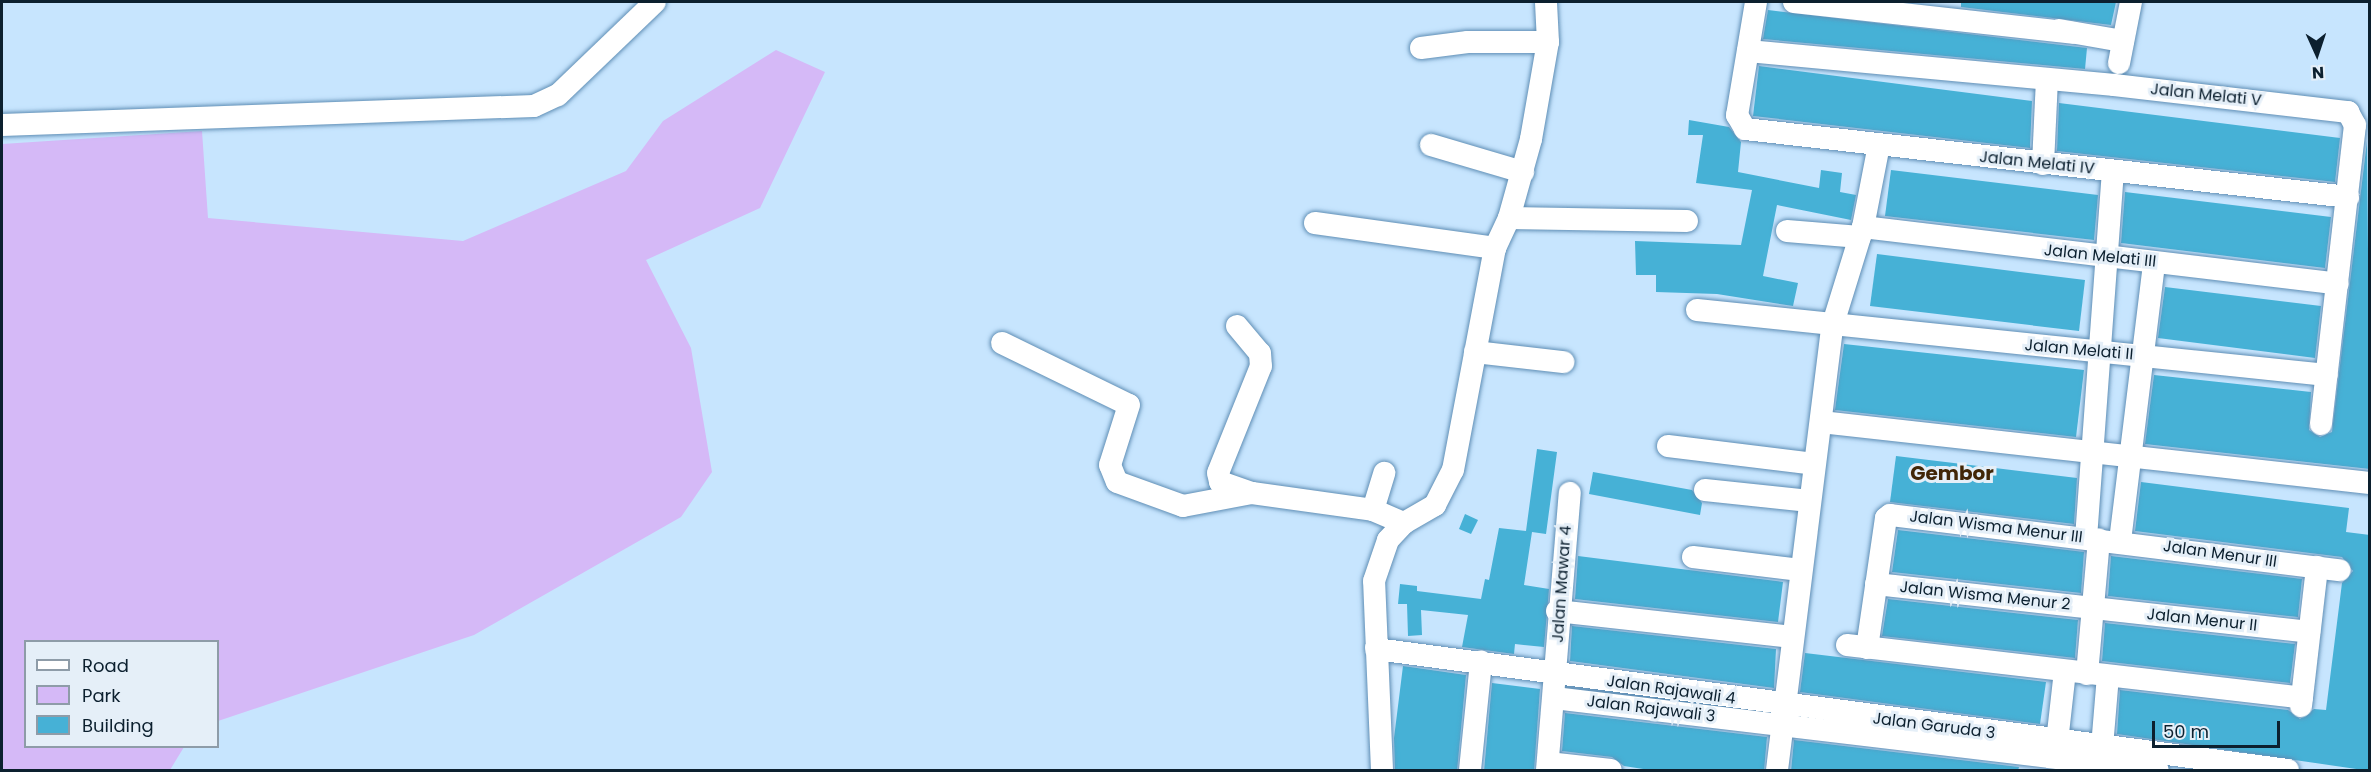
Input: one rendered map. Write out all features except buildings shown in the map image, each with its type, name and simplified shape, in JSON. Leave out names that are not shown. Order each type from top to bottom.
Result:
[{"type":"street","points":[[2,125],[534,105],[558,95],[655,2]]},
{"type":"street","points":[[1382,771],[1373,604],[1377,567],[1388,540],[1404,523],[1435,505],[1447,488],[1495,248],[1509,218],[1523,172],[1548,42],[1546,2]]},
{"type":"street","points":[[1748,51],[1756,2]]},
{"type":"street","points":[[1794,2],[2073,33]]},
{"type":"street","points":[[1926,2],[2073,33],[2121,52],[2131,2]]},
{"type":"street","points":[[1421,48],[1468,42],[1548,42]]},
{"type":"street","name":"Jalan Melati V","points":[[1748,51],[2348,112],[2355,125],[2321,424]]},
{"type":"street","name":"Jalan Melati IV","points":[[1748,51],[1737,115],[1745,129],[2348,197]]},
{"type":"street","points":[[2043,164],[2048,80]]},
{"type":"street","points":[[1431,145],[1523,172]]},
{"type":"street","points":[[1778,771],[1800,570],[1832,327],[1861,232],[1879,145]]},
{"type":"street","points":[[2102,540],[2092,452],[2096,352],[2113,171]]},
{"type":"street","points":[[1509,218],[1687,221]]},
{"type":"street","points":[[1315,223],[1495,248]]},
{"type":"street","name":"Jalan Melati III","points":[[1787,231],[1861,232],[2154,262],[2338,284]]},
{"type":"street","points":[[2086,756],[2087,674],[2102,540],[2130,455],[2154,262]]},
{"type":"street","name":"Jalan Melati II","points":[[1697,310],[1832,327],[2326,375]]},
{"type":"street","points":[[1237,326],[1260,353],[1261,366],[1218,473],[1224,484],[1252,493],[1372,510],[1404,523]]},
{"type":"street","points":[[1002,343],[1129,405],[1110,465],[1117,482],[1183,506],[1252,493]]},
{"type":"street","points":[[1475,352],[1563,363]]},
{"type":"street","points":[[1821,422],[2370,483]]},
{"type":"street","points":[[1668,446],[1814,464]]},
{"type":"street","points":[[1372,510],[1384,473]]},
{"type":"street","points":[[1705,490],[1809,501]]},
{"type":"street","name":"Jalan Mawar 4","points":[[1547,767],[1557,674],[1557,611],[1570,493]]},
{"type":"street","name":"Jalan Wisma Menur III","points":[[1876,584],[1886,518],[1893,514],[2102,540]]},
{"type":"street","name":"Jalan Menur III","points":[[2102,540],[2340,570]]},
{"type":"street","points":[[1693,557],[1800,570]]},
{"type":"street","points":[[1876,584],[1857,646],[2301,702],[2317,567]]},
{"type":"street","name":"Jalan Wisma Menur 2","points":[[1876,584],[2094,608]]},
{"type":"street","name":"Jalan Menur II","points":[[2094,608],[2310,632]]},
{"type":"street","points":[[1557,611],[1793,637]]},
{"type":"street","name":"Jalan Rajawali 4","points":[[1376,649],[1557,674],[1784,716]]},
{"type":"street","points":[[1470,771],[1481,662]]},
{"type":"street","points":[[2057,742],[2087,674]]},
{"type":"street","name":"Jalan Rajawali 3","points":[[1554,698],[1784,716]]},
{"type":"street","name":"Jalan Garuda 3","points":[[1784,716],[2057,742],[2086,756]]},
{"type":"street","name":"Jalan Garuda 3","points":[[1784,716],[2086,756]]},
{"type":"street","points":[[2086,756],[2158,771]]},
{"type":"street","points":[[2086,756],[2288,771]]},
{"type":"street","points":[[1547,767],[1611,771]]},
{"type":"green space","points":[[776,50],[825,72],[760,208],[646,260],[691,348],[712,472],[681,517],[474,635],[219,721],[219,640],[24,640],[24,748],[183,748],[170,770],[2,770],[2,144],[202,131],[208,218],[463,241],[626,171],[663,121]]},
{"type":"district","name":"Gembor","points":[[1952,473]]}]
